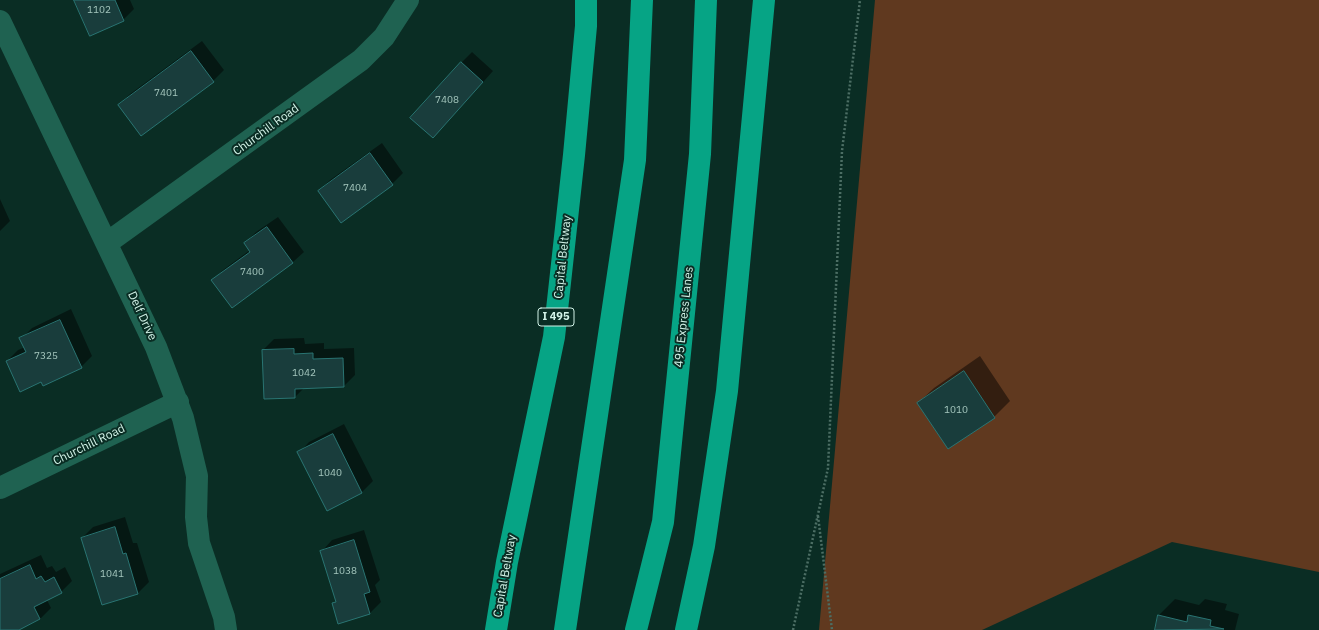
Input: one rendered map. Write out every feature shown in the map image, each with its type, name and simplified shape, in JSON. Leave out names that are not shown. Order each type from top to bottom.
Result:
[{"type":"highway","name":"Capital Beltway","points":[[496,630],[509,554],[554,337],[574,155],[586,26],[586,0]]},
{"type":"highway","points":[[566,630],[635,160],[642,0]]},
{"type":"highway","name":"495 Express Lanes","points":[[636,630],[663,522],[700,154],[706,0]]},
{"type":"highway","points":[[686,630],[704,546],[728,391],[764,0]]},
{"type":"street","name":"Churchill Road","points":[[108,243],[201,178],[361,60],[384,37],[408,0]]},
{"type":"street","name":"Delf Drive","points":[[0,21],[108,243],[156,347],[178,402],[197,476],[196,517],[199,543],[224,617],[226,630]]},
{"type":"street","name":"Churchill Road","points":[[0,488],[178,402]]},
{"type":"path","points":[[794,630],[828,468],[842,151],[860,0]]},
{"type":"path","points":[[818,514],[832,630]]},
{"type":"shaded area","points":[[875,0],[1319,0],[1319,572],[1172,542],[982,630],[819,630]]},
{"type":"building","points":[[74,0],[115,0],[124,21],[90,36]]},
{"type":"building","points":[[191,51],[214,82],[141,136],[118,105]]},
{"type":"building","points":[[461,62],[483,82],[433,138],[410,118]]},
{"type":"building","points":[[370,153],[393,185],[341,223],[318,191]]},
{"type":"building","points":[[267,227],[293,263],[232,308],[211,280],[250,252],[244,243]]},
{"type":"building","points":[[60,320],[82,368],[43,386],[41,382],[20,392],[6,361],[26,352],[19,338]]},
{"type":"building","points":[[294,349],[294,354],[313,353],[313,359],[343,358],[344,387],[295,389],[295,398],[264,399],[262,350]]},
{"type":"building","points":[[964,371],[995,418],[948,449],[917,403]]},
{"type":"building","points":[[333,434],[362,493],[327,511],[297,452]]},
{"type":"building","points":[[115,527],[123,554],[126,553],[138,594],[102,605],[81,538]]},
{"type":"building","points":[[354,540],[370,592],[364,594],[370,614],[338,624],[332,603],[336,602],[320,551]]},
{"type":"building","points":[[30,565],[36,579],[41,576],[45,582],[54,577],[62,593],[34,607],[40,619],[19,630],[0,630],[0,579]]},
{"type":"building","points":[[1158,615],[1187,622],[1188,615],[1211,620],[1210,626],[1224,629],[1155,630]]}]
